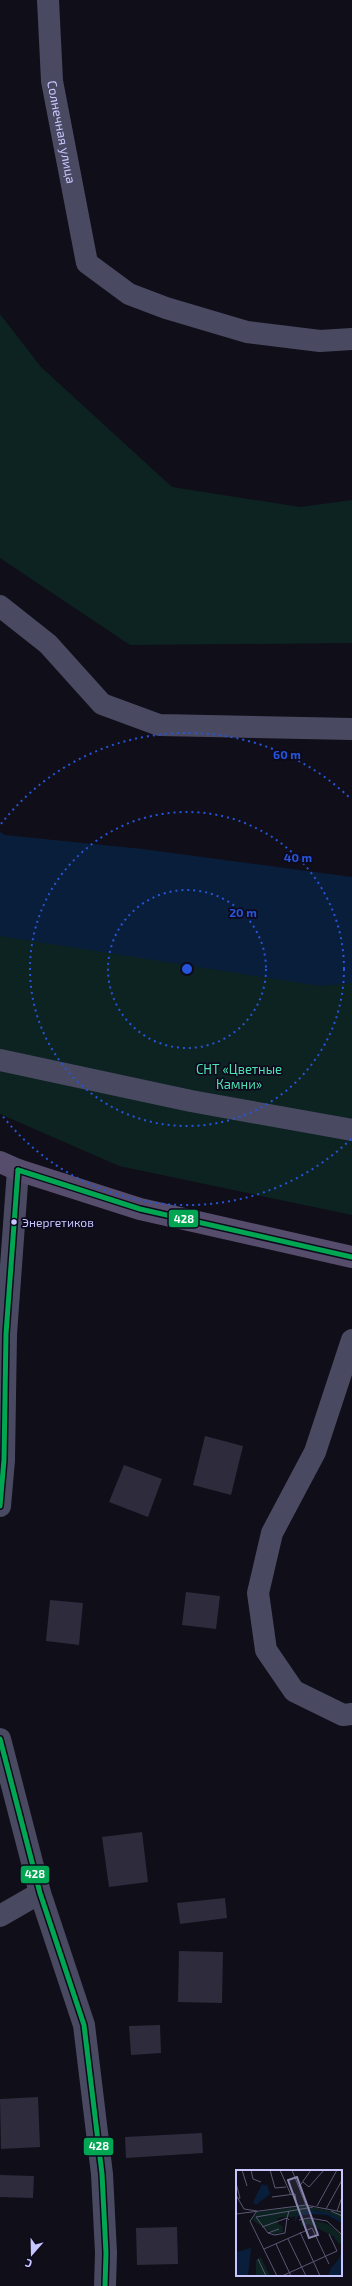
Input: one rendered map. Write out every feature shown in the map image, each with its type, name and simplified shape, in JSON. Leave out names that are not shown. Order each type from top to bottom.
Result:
[{"type":"main road","points":[[9,1166],[140,1209],[352,1257]]},
{"type":"street","name":"Солнечная улица","points":[[48,0],[52,81],[87,263],[129,294],[166,308],[248,332],[320,341],[352,339]]},
{"type":"street","points":[[0,606],[48,644],[102,704],[159,725],[352,729]]},
{"type":"street","points":[[0,1060],[191,1101],[352,1130]]},
{"type":"street","points":[[0,1506],[4,1460],[9,1166]]},
{"type":"street","points":[[352,1340],[315,1452],[272,1533],[258,1593],[266,1650],[294,1691],[343,1715],[352,1714]]},
{"type":"street","points":[[0,1739],[40,1893],[84,2025],[102,2174],[106,2253],[105,2286]]},
{"type":"street","points":[[0,1916],[40,1893]]},
{"type":"green space","points":[[0,314],[41,367],[172,487],[300,507],[352,500],[352,643],[130,645],[0,558]]},
{"type":"green space","name":"СНТ «Цветные Камни»","points":[[0,926],[352,977],[352,1215],[119,1166],[0,1114]]},
{"type":"water","points":[[0,832],[5,835],[143,849],[352,877],[352,983],[321,986],[0,936]]},
{"type":"building","points":[[205,1436],[243,1446],[231,1495],[193,1485]]},
{"type":"building","points":[[124,1465],[162,1479],[148,1517],[109,1502]]},
{"type":"building","points":[[186,1592],[220,1596],[216,1629],[182,1625]]},
{"type":"building","points":[[50,1600],[83,1603],[79,1645],[46,1641]]},
{"type":"building","points":[[142,1832],[148,1882],[109,1887],[102,1837]]},
{"type":"building","points":[[225,1898],[227,1918],[180,1924],[177,1903]]},
{"type":"building","points":[[179,1951],[223,1952],[222,2003],[178,2002]]},
{"type":"building","points":[[160,2025],[161,2053],[131,2055],[129,2026]]},
{"type":"building","points":[[38,2097],[40,2147],[1,2149],[0,2099]]},
{"type":"building","points":[[202,2133],[203,2153],[126,2158],[125,2137]]},
{"type":"building","points":[[0,2175],[34,2176],[33,2198],[0,2197]]},
{"type":"building","points":[[177,2227],[178,2264],[137,2265],[136,2228]]},
{"type":"transit line","name":"428","points":[[18,1170],[140,1209],[352,1257]]},
{"type":"transit line","name":"428","points":[[0,1506],[4,1460],[6,1334],[18,1170]]},
{"type":"transit line","name":"428","points":[[0,1739],[40,1893],[84,2025],[102,2174],[106,2253],[105,2286]]},
{"type":"place","name":"Энергетиков","points":[[14,1222]]}]
